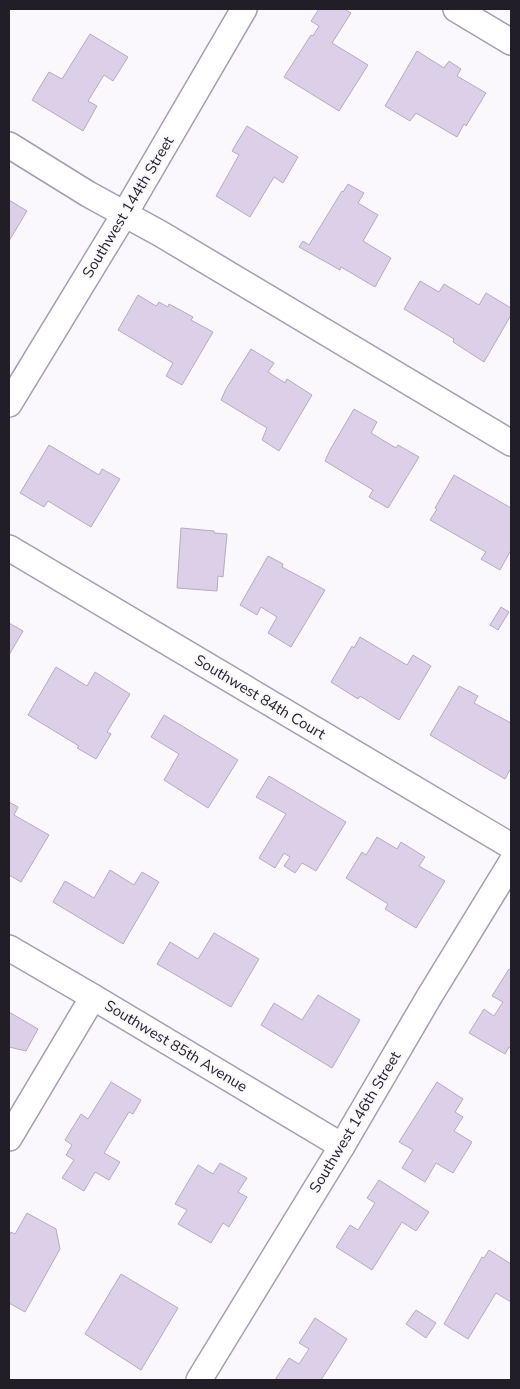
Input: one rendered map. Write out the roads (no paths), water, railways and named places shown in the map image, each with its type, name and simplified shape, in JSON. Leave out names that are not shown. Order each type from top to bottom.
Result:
[{"type":"street","name":"Southwest 144th Street","points":[[9,404],[124,214],[244,9]]},
{"type":"street","points":[[456,9],[511,42]]},
{"type":"street","points":[[9,144],[88,194],[161,234],[511,443]]},
{"type":"street","name":"Southwest 84th Court","points":[[9,548],[511,846]]},
{"type":"street","name":"Southwest 146th Street","points":[[199,1380],[342,1146],[429,997],[511,863]]},
{"type":"street","name":"Southwest 85th Avenue","points":[[9,948],[93,996],[342,1146]]},
{"type":"street","points":[[9,1138],[93,996]]}]
